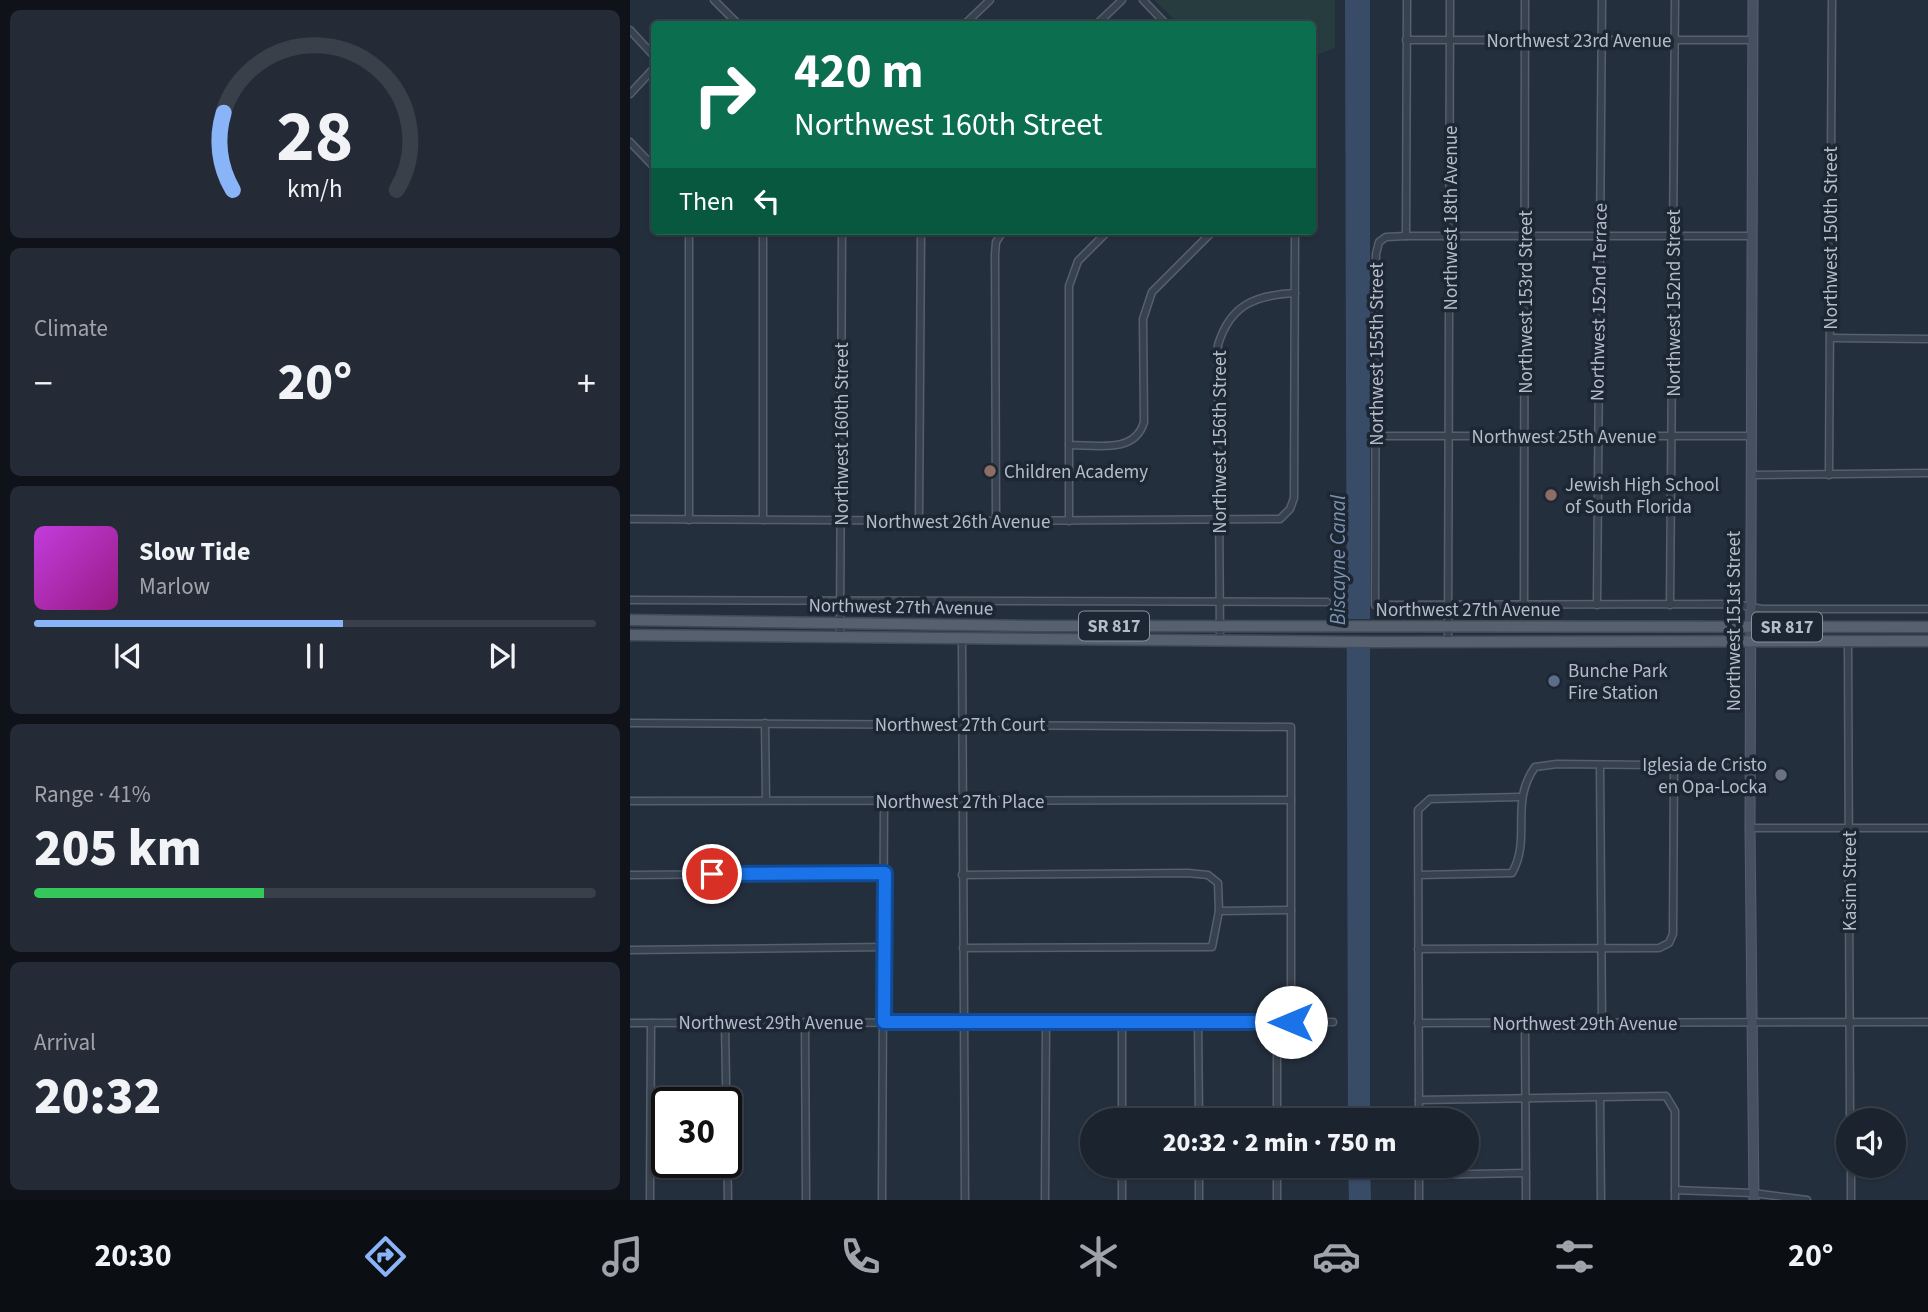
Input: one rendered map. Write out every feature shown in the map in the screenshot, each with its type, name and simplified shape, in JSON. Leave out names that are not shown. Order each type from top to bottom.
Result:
[{"type":"main road","name":"Northwest 27th Avenue","points":[[630,620],[1220,627],[1928,627]]},
{"type":"main road","points":[[670,620],[670,636]]},
{"type":"main road","points":[[962,639],[970,631],[1031,630],[1037,626]]},
{"type":"main road","points":[[1570,627],[1570,641]]},
{"type":"main road","name":"Northwest 27th Avenue","points":[[630,635],[1339,642],[1928,641]]},
{"type":"street","points":[[714,0],[735,21]]},
{"type":"street","points":[[968,21],[990,0]]},
{"type":"street","points":[[1100,21],[1122,0]]},
{"type":"street","points":[[1143,0],[1164,21]]},
{"type":"street","points":[[1407,0],[1406,236],[1751,236]]},
{"type":"street","name":"Northwest 18th Avenue","points":[[1448,642],[1450,0]]},
{"type":"street","name":"Northwest 153rd Street","points":[[1524,604],[1525,0]]},
{"type":"street","name":"Northwest 152nd Terrace","points":[[1597,605],[1596,436],[1602,0]]},
{"type":"street","name":"Northwest 152nd Street","points":[[1670,605],[1675,0]]},
{"type":"street","name":"Northwest 151st Street","points":[[1753,0],[1750,828],[1754,1196]]},
{"type":"street","name":"Northwest 150th Street","points":[[1829,475],[1832,0]]},
{"type":"street","points":[[630,30],[651,52]]},
{"type":"street","name":"Northwest 23rd Avenue","points":[[1406,40],[1752,40]]},
{"type":"street","points":[[630,94],[651,71]]},
{"type":"street","points":[[630,142],[651,164]]},
{"type":"street","points":[[688,520],[690,235]]},
{"type":"street","points":[[763,235],[763,520]]},
{"type":"street","name":"Northwest 160th Street","points":[[840,638],[842,235]]},
{"type":"street","points":[[919,521],[921,235]]},
{"type":"street","points":[[996,522],[995,254],[996,242],[1000,235]]},
{"type":"street","points":[[1069,522],[1069,286],[1078,261],[1104,235]]},
{"type":"street","points":[[1069,445],[1115,445],[1136,439],[1144,422],[1143,319],[1146,303],[1152,292],[1209,235]]},
{"type":"street","points":[[1295,235],[1295,292]]},
{"type":"street","name":"Northwest 155th Street","points":[[1375,605],[1376,254],[1379,242],[1386,237],[1406,236]]},
{"type":"street","name":"Northwest 26th Avenue","points":[[630,519],[1273,521],[1285,515],[1294,498],[1295,292]]},
{"type":"street","name":"Northwest 156th Street","points":[[1220,641],[1218,345],[1224,327],[1253,300],[1266,294],[1295,292]]},
{"type":"street","points":[[1830,338],[1928,339]]},
{"type":"street","name":"Northwest 25th Avenue","points":[[1377,436],[1751,436]]},
{"type":"street","points":[[1751,475],[1928,473]]},
{"type":"street","name":"Northwest 27th Avenue","points":[[630,600],[1328,602]]},
{"type":"street","name":"Northwest 27th Avenue","points":[[1375,605],[1735,604],[1751,607],[1928,609]]},
{"type":"street","points":[[962,639],[960,724],[965,1200]]},
{"type":"street","name":"Kasim Street","points":[[1848,642],[1850,1108]]},
{"type":"street","name":"Northwest 27th Court","points":[[630,723],[1291,727],[1291,800]]},
{"type":"street","points":[[765,723],[766,800]]},
{"type":"street","points":[[1600,765],[1602,1023]]},
{"type":"street","points":[[1418,949],[1659,948],[1669,943],[1673,934],[1674,766]]},
{"type":"street","points":[[1419,875],[1512,873],[1521,857],[1520,797],[1526,780],[1535,767],[1750,766]]},
{"type":"street","points":[[1419,1108],[1418,810],[1430,799],[1520,797]]},
{"type":"street","points":[[1291,800],[1291,1022]]},
{"type":"street","name":"Northwest 27th Place","points":[[630,801],[1291,800]]},
{"type":"street","points":[[882,1200],[886,947],[884,802]]},
{"type":"street","points":[[1750,828],[1928,828]]},
{"type":"street","points":[[630,875],[885,873]]},
{"type":"street","points":[[962,874],[1208,875],[1218,883],[1219,911],[1212,947],[962,948]]},
{"type":"street","points":[[1219,911],[1291,909]]},
{"type":"street","points":[[630,950],[886,947]]},
{"type":"street","points":[[1045,1200],[1046,1022]]},
{"type":"street","points":[[1122,1022],[1122,1108]]},
{"type":"street","points":[[1198,1022],[1199,1108]]},
{"type":"street","points":[[1277,1022],[1277,1108]]},
{"type":"street","name":"Northwest 29th Avenue","points":[[630,1023],[1333,1022]]},
{"type":"street","name":"Northwest 29th Avenue","points":[[1418,1023],[1928,1022]]},
{"type":"street","points":[[650,1200],[651,1023]]},
{"type":"street","points":[[725,1023],[728,1200]]},
{"type":"street","points":[[805,1023],[806,1200]]},
{"type":"street","points":[[1525,1023],[1526,1200]]},
{"type":"street","points":[[1419,1100],[1666,1096],[1675,1111],[1675,1200]]},
{"type":"street","points":[[1600,1099],[1601,1200]]},
{"type":"street","points":[[1479,1174],[1526,1173]]},
{"type":"street","points":[[1122,1178],[1122,1200]]},
{"type":"street","points":[[1199,1178],[1199,1200]]},
{"type":"street","points":[[1277,1178],[1277,1200]]},
{"type":"street","points":[[1419,1178],[1419,1200]]},
{"type":"street","points":[[1851,1178],[1851,1200]]},
{"type":"street","points":[[1675,1190],[1807,1200]]},
{"type":"green space","points":[[1154,0],[1335,0],[1335,48],[1316,55],[1316,21],[1176,21]]},
{"type":"water","points":[[1345,0],[1370,0],[1370,1108],[1348,1108]]},
{"type":"water","points":[[1348,1178],[1370,1178],[1371,1200],[1349,1200]]},
{"type":"pier","points":[[1341,619],[1370,619],[1371,647],[1341,648]]},
{"type":"place","name":"Children Academy","points":[[990,471]]},
{"type":"place","name":"Jewish High School of South Florida","points":[[1551,495]]},
{"type":"place","name":"Bunche Park Fire Station","points":[[1554,681]]},
{"type":"place","name":"Iglesia de Cristo en Opa-Locka","points":[[1781,775]]},
{"type":"route","points":[[712,874],[885,873],[884,1022],[1291,1022]]},
{"type":"water label","name":"Biscayne Canal","points":[[1338,560]]}]
